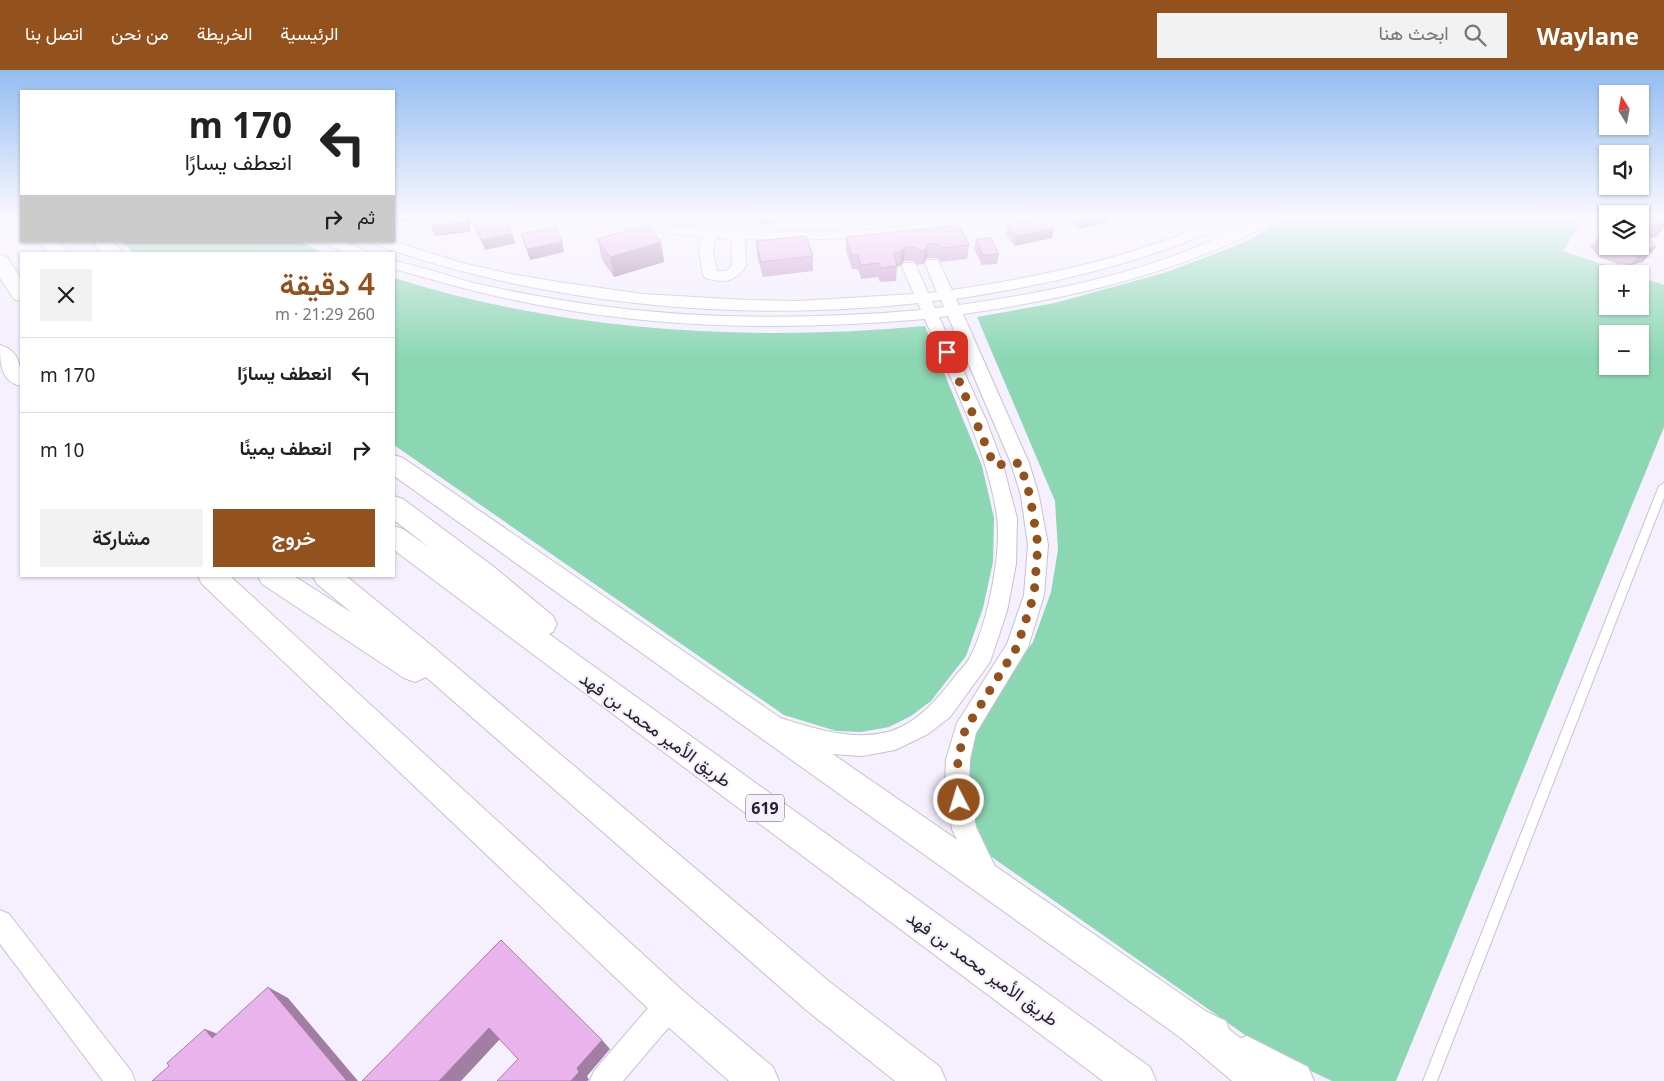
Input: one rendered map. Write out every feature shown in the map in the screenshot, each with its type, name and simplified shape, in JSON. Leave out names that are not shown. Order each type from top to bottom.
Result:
[{"type":"main road","points":[[2,264],[20,293]]},
{"type":"main road","points":[[395,465],[1194,1025],[1262,1081]]},
{"type":"main road","points":[[395,507],[484,575],[755,801]]},
{"type":"main road","name":"طريق الأمير محمد بن فهد","points":[[395,537],[1136,1081]]},
{"type":"main road","points":[[213,577],[670,1004],[759,1081]]},
{"type":"main road","points":[[274,577],[503,726]]},
{"type":"main road","points":[[328,577],[818,996],[926,1081]]},
{"type":"main road","points":[[818,996],[908,1081]]},
{"type":"main road","points":[[1194,1025],[1294,1081]]},
{"type":"street","points":[[454,264],[504,277],[644,299],[735,305],[849,304],[927,306]]},
{"type":"street","points":[[708,264],[710,275],[730,276],[739,264]]},
{"type":"street","points":[[933,264],[1020,463],[1030,496],[1038,545],[1034,595],[1017,647],[965,730],[958,759],[957,786],[964,829],[988,879]]},
{"type":"street","points":[[951,303],[1105,264]]},
{"type":"street","points":[[395,265],[490,291],[555,303],[679,319],[799,322],[852,320],[951,303],[1045,296],[1167,264]]},
{"type":"street","points":[[759,721],[832,744],[862,746],[895,740],[920,727],[942,710],[979,662],[997,611],[1006,564],[1007,518],[994,465],[977,420],[909,266]]},
{"type":"street","points":[[994,465],[1020,463]]},
{"type":"street","points":[[2,931],[121,1081]]},
{"type":"street","points":[[604,1081],[670,1004]]},
{"type":"lane","points":[[1430,1081],[1664,486]]},
{"type":"green space","points":[[1187,264],[1602,264],[1604,265],[1599,265],[1599,315],[1649,315],[1649,280],[1664,285],[1664,427],[1396,1081],[1332,1081],[1265,1049],[989,855],[967,814],[967,740],[989,704],[1033,642],[1051,592],[1058,550],[1055,501],[977,317],[1055,303],[1164,273]]},
{"type":"green space","points":[[395,278],[524,311],[657,328],[791,333],[925,326],[982,466],[994,518],[993,562],[983,608],[966,656],[931,701],[911,716],[889,727],[861,732],[836,731],[784,715],[395,446]]},
{"type":"building","points":[[879,264],[896,264],[897,266],[881,268]]},
{"type":"building","points":[[501,940],[602,1040],[577,1068],[579,1072],[571,1081],[497,1081],[518,1059],[489,1028],[439,1081],[362,1081]]},
{"type":"building","points":[[268,987],[347,1081],[152,1081],[169,1066],[167,1063],[205,1029],[212,1038]]},
{"type":"route","points":[[947,352],[977,420],[994,465],[1020,463],[1030,496],[1038,545],[1034,595],[1017,647],[965,730],[958,759],[957,786],[959,800]]}]
